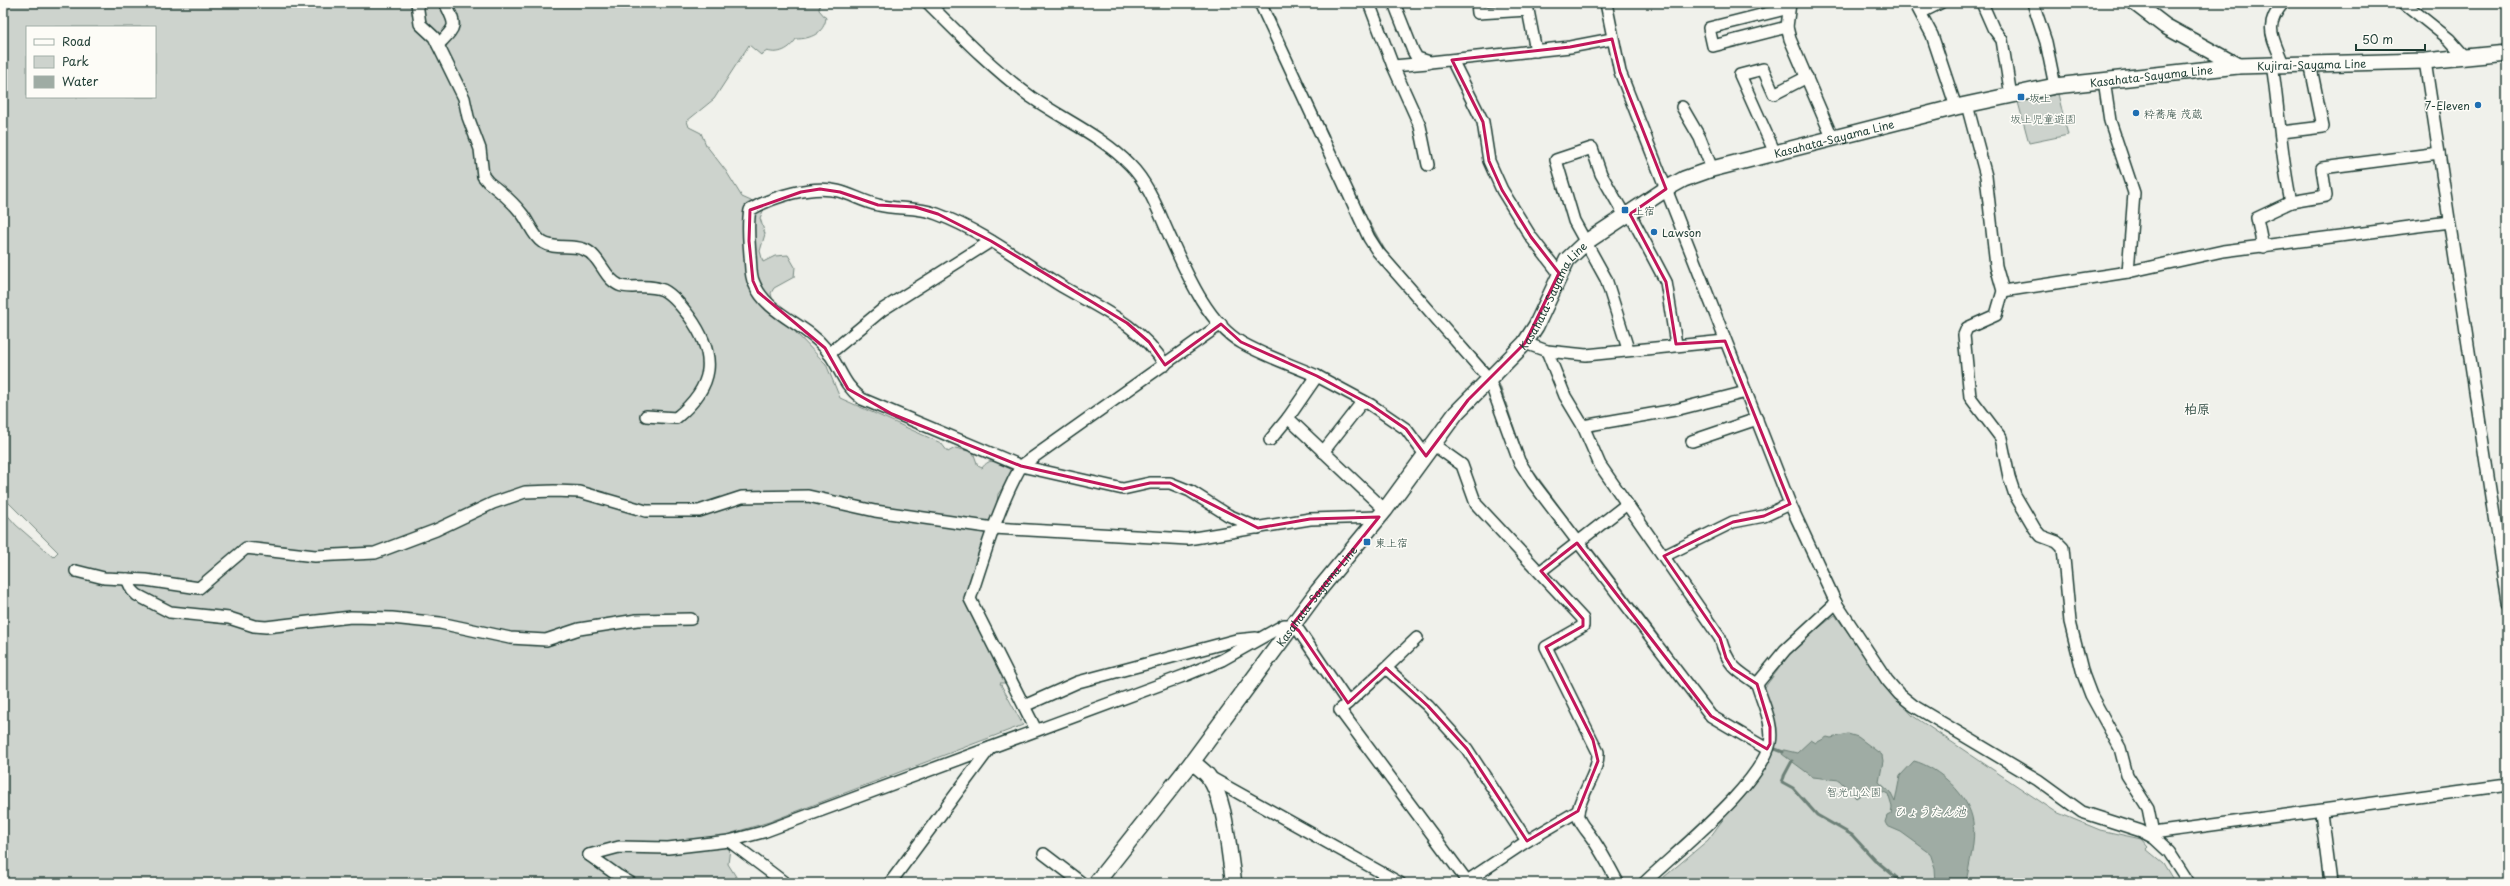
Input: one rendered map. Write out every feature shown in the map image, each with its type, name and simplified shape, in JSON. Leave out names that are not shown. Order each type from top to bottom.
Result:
[{"type":"main road","points":[[2135,3],[2165,26],[2238,66]]},
{"type":"main road","name":"Kujirai-Sayama Line","points":[[2238,66],[2425,61],[2466,58],[2507,52]]},
{"type":"main road","name":"Kasahata-Sayama Line","points":[[1096,883],[1192,762],[1292,625],[1382,514],[1460,409],[1525,343],[1536,326],[1559,273],[1567,260],[1586,242],[1666,189],[1684,179],[1712,169],[1832,137],[1962,106],[2055,86],[2238,66]]},
{"type":"main road","points":[[1192,762],[1208,776],[1220,805],[1234,883]]},
{"type":"street","points":[[417,3],[420,24],[438,45],[464,98],[468,118],[480,148],[483,176],[523,214],[538,239],[549,246],[574,247],[590,252],[618,285],[626,288],[642,285],[664,291],[681,307],[703,338],[708,350],[709,363],[702,387],[692,404],[676,418],[646,416]]},
{"type":"street","points":[[438,45],[453,27],[454,20],[445,3]]},
{"type":"street","points":[[928,3],[986,61],[1025,92],[1106,143],[1132,166],[1150,194],[1186,273],[1204,303],[1221,324],[1241,342],[1317,376],[1363,401],[1406,429],[1430,450],[1462,464],[1476,504],[1541,571],[1583,619],[1583,626],[1546,647],[1598,752],[1598,761],[1594,775],[1578,811],[1578,818],[1598,846],[1618,883]]},
{"type":"street","points":[[1260,3],[1369,238],[1378,252],[1489,379],[1519,461],[1577,543],[1711,716],[1768,747]]},
{"type":"street","points":[[1369,3],[1393,66],[1420,126],[1428,165]]},
{"type":"street","points":[[1394,3],[1417,58],[1430,62]]},
{"type":"street","points":[[1477,3],[1478,13],[1528,10],[1536,51]]},
{"type":"street","points":[[1606,3],[1612,39],[1620,72],[1790,504],[1836,603],[1887,680],[1899,694],[1914,706],[2038,780],[2082,812],[2154,836],[2168,852],[2189,883]]},
{"type":"street","points":[[1940,3],[1919,7],[1962,106],[1986,176],[1996,266],[2003,291],[1996,315],[1968,328],[1964,335],[1970,397],[2001,438],[2008,477],[2015,495],[2035,529],[2041,536],[2057,542],[2063,548],[2070,622],[2083,674],[2091,695],[2120,748],[2127,775],[2148,808],[2154,836]]},
{"type":"street","points":[[1982,3],[1993,28],[2002,40],[2011,96]]},
{"type":"street","points":[[2033,3],[2046,42],[2055,86]]},
{"type":"street","points":[[2283,3],[2273,14],[2270,25],[2278,64],[2284,168],[2291,202]]},
{"type":"street","points":[[2404,3],[2449,39],[2466,58]]},
{"type":"street","points":[[1787,27],[1712,46],[1709,28],[1789,6],[1787,27],[1790,39],[1832,137]]},
{"type":"street","points":[[1393,66],[1536,51],[1612,39]]},
{"type":"street","points":[[1452,60],[1483,122],[1489,161],[1506,196],[1531,237],[1559,273]]},
{"type":"street","points":[[2425,61],[2507,602]]},
{"type":"street","points":[[2282,132],[2323,127],[2310,63]]},
{"type":"street","points":[[1774,153],[1740,75],[1763,69],[1774,94],[1806,77]]},
{"type":"street","points":[[2104,80],[2110,121],[2134,193],[2128,272]]},
{"type":"street","points":[[1682,107],[1700,138],[1712,169]]},
{"type":"street","points":[[1628,349],[1606,279],[1574,221],[1556,160],[1592,148],[1601,174],[1628,215],[1666,282],[1676,344]]},
{"type":"street","points":[[2263,247],[2257,218],[2291,202],[2326,196],[2322,168],[2439,154]]},
{"type":"street","points":[[1165,364],[1149,342],[1127,323],[1042,274],[991,241],[938,214],[914,207],[878,205],[831,190],[801,192],[758,205],[750,210],[749,241],[753,281],[758,292],[772,306],[812,335],[829,354],[848,389],[862,400],[1021,466],[1123,489],[1150,483],[1170,483],[1190,491],[1228,515],[1258,528]]},
{"type":"street","points":[[2003,291],[2128,272],[2223,251],[2449,222]]},
{"type":"street","points":[[829,354],[882,310],[991,241]]},
{"type":"street","points":[[1036,730],[970,599],[994,528],[1021,466],[1221,324]]},
{"type":"street","points":[[1525,343],[1547,351],[1586,355],[1676,344],[1725,341]]},
{"type":"street","points":[[1547,351],[1565,396],[1583,426],[1600,465],[1720,638],[1726,658],[1732,668],[1757,684],[1770,727],[1768,747],[1740,792],[1710,823],[1644,883]]},
{"type":"street","points":[[1270,440],[1288,418],[1317,376]]},
{"type":"street","points":[[1583,426],[1675,410],[1746,392]]},
{"type":"street","points":[[1323,452],[1363,401]]},
{"type":"street","points":[[1288,418],[1323,452],[1382,514]]},
{"type":"street","points":[[1692,441],[1757,419]]},
{"type":"street","points":[[76,571],[104,578],[127,579],[199,588],[246,548],[315,556],[375,553],[436,530],[493,503],[525,492],[580,492],[646,511],[699,511],[742,496],[808,496],[875,510],[994,528],[1188,539],[1310,520],[1382,514]]},
{"type":"street","points":[[1541,571],[1627,504]]},
{"type":"street","points":[[1664,556],[1733,522],[1764,516],[1790,504]]},
{"type":"street","points":[[127,579],[132,590],[137,595],[170,612],[229,618],[254,626],[266,627],[351,617],[392,618],[440,623],[510,638],[546,640],[579,629],[637,620],[691,619]]},
{"type":"street","points":[[1757,684],[1785,650],[1836,603]]},
{"type":"street","points":[[631,883],[617,876],[589,855],[619,847],[668,848],[729,841],[763,832],[1186,675],[1222,660],[1276,628],[1292,625],[1299,631],[1348,703]]},
{"type":"street","points":[[1024,706],[1078,682],[1236,640],[1261,638]]},
{"type":"street","points":[[1417,638],[1340,710],[1465,882],[1527,841],[1578,811]]},
{"type":"street","points":[[1386,668],[1428,706],[1467,749],[1527,841]]},
{"type":"street","points":[[890,883],[990,748]]},
{"type":"street","points":[[1208,776],[1400,883]]},
{"type":"street","points":[[2154,836],[2507,785]]},
{"type":"street","points":[[2321,812],[2330,883]]},
{"type":"street","points":[[729,841],[785,883]]},
{"type":"street","points":[[1044,854],[1082,883]]},
{"type":"highlighted area","points":[[1612,39],[1620,72],[1666,189],[1630,214],[1666,282],[1676,344],[1725,341],[1790,504],[1764,516],[1733,522],[1664,556],[1720,638],[1726,658],[1732,668],[1757,684],[1770,727],[1770,744],[1767,749],[1711,716],[1577,543],[1541,571],[1583,619],[1583,626],[1546,647],[1593,740],[1598,761],[1578,811],[1527,841],[1467,749],[1428,706],[1386,668],[1348,703],[1299,631],[1292,625],[1379,517],[1310,519],[1258,528],[1170,483],[1150,483],[1123,489],[1021,466],[892,414],[848,389],[825,348],[758,292],[753,281],[749,241],[750,210],[801,192],[820,189],[840,192],[878,205],[915,207],[938,214],[991,241],[1127,323],[1149,342],[1165,365],[1221,324],[1241,342],[1317,376],[1371,405],[1406,429],[1426,456],[1468,400],[1525,343],[1559,273],[1531,237],[1502,190],[1489,161],[1483,122],[1452,60],[1570,47]]},
{"type":"green space","points":[[3,3],[820,3],[819,10],[826,18],[823,28],[820,31],[807,38],[796,39],[791,46],[780,52],[767,51],[761,55],[749,45],[714,99],[687,121],[689,127],[701,133],[706,145],[726,171],[742,197],[751,201],[769,197],[760,218],[765,234],[760,251],[763,262],[775,256],[788,255],[795,267],[794,277],[774,288],[771,293],[775,311],[795,327],[796,333],[826,364],[840,398],[941,443],[948,452],[955,448],[973,452],[978,466],[982,468],[991,461],[998,461],[1009,465],[1013,474],[998,494],[996,512],[989,520],[990,530],[968,598],[969,609],[974,613],[1008,681],[1006,683],[1000,683],[1023,725],[769,822],[732,833],[728,864],[740,883],[3,883],[3,510],[16,525],[53,557],[58,552],[3,497]]},
{"type":"green space","name":"坂上児童遊園","points":[[2058,94],[2068,135],[2029,143],[2018,102]]},
{"type":"green space","name":"智光山公園","points":[[1835,615],[1891,691],[1913,716],[2056,812],[2100,830],[2141,839],[2148,847],[2146,849],[2163,863],[2175,883],[1657,883],[1708,840],[1764,763],[1776,741],[1762,691],[1795,647]]},
{"type":"water","name":"ひょうたん池","points":[[1848,734],[1858,737],[1882,755],[1883,761],[1879,782],[1890,792],[1895,802],[1900,776],[1914,761],[1933,769],[1959,793],[1971,812],[1974,829],[1973,845],[1966,883],[1936,883],[1935,868],[1930,853],[1901,832],[1887,826],[1885,822],[1887,816],[1891,814],[1892,807],[1888,794],[1873,787],[1856,798],[1839,780],[1813,777],[1782,754],[1784,750],[1797,753],[1811,740],[1816,743],[1827,737],[1831,738]]},
{"type":"waterway","points":[[1266,3],[1275,21]]},
{"type":"waterway","points":[[1308,94],[1328,136]]},
{"type":"waterway","points":[[1367,220],[1385,252],[1431,305]]},
{"type":"waterway","points":[[1466,345],[1488,369]]},
{"type":"waterway","points":[[1499,386],[1522,454]]},
{"type":"waterway","points":[[1534,474],[1577,532]]},
{"type":"waterway","points":[[1586,543],[1658,637]]},
{"type":"waterway","points":[[1770,747],[1783,752]]},
{"type":"waterway","points":[[1784,776],[1792,761]]},
{"type":"waterway","points":[[1784,777],[1782,782],[1793,788],[1817,815],[1852,835],[1874,859],[1903,883]]},
{"type":"place","name":"坂上","points":[[2021,97]]},
{"type":"place","name":"7-Eleven","points":[[2478,105]]},
{"type":"place","name":"粋蕎庵 茂蔵","points":[[2136,113]]},
{"type":"place","name":"上宿","points":[[1625,210]]},
{"type":"place","name":"Lawson","points":[[1654,232]]},
{"type":"place","name":"東上宿","points":[[1367,542]]},
{"type":"district","name":"柏原","points":[[2197,408]]}]
